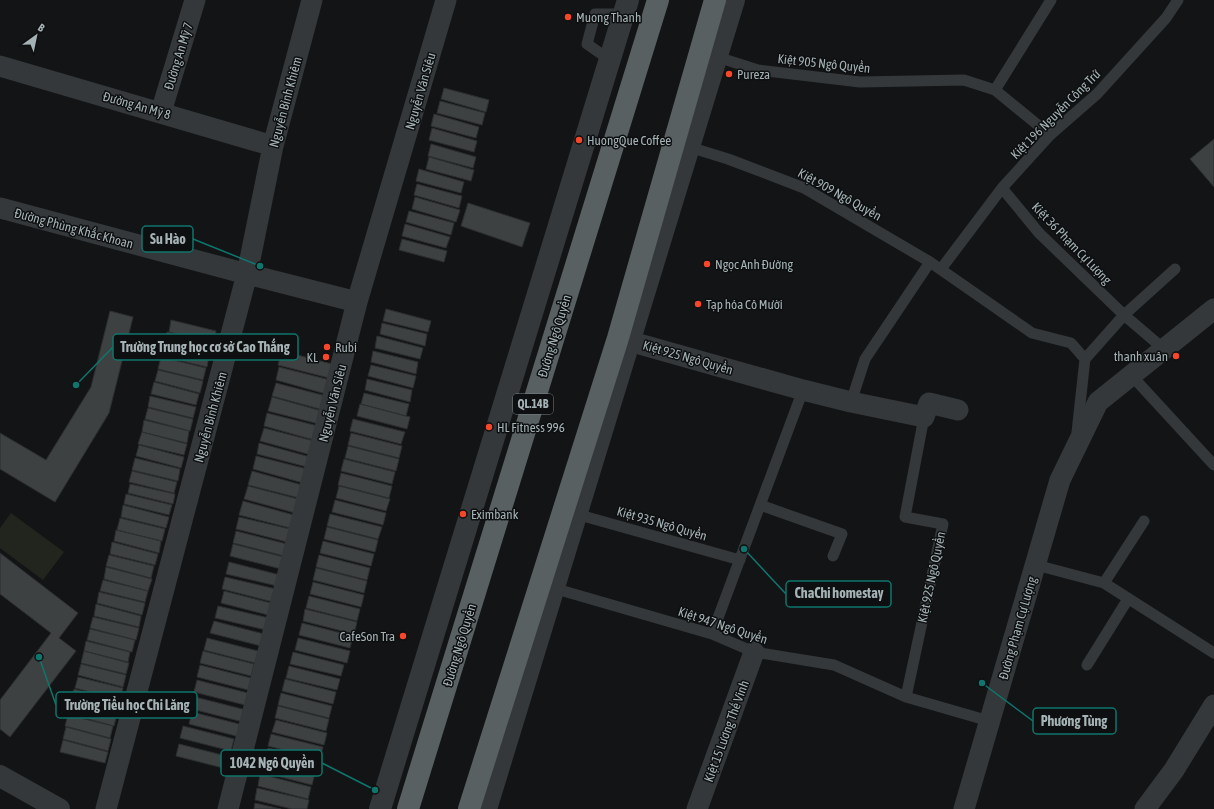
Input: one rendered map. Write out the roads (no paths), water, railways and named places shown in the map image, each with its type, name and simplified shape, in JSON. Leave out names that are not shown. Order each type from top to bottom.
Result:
[{"type":"highway","name":"Đường Ngô Quyền","points":[[408,809],[658,0]]},
{"type":"highway","points":[[477,808],[624,339],[709,54],[715,0]]},
{"type":"street","name":"Đường An Mỹ 7","points":[[160,112],[194,0]]},
{"type":"street","name":"Nguyễn Bỉnh Khiêm","points":[[106,809],[247,274],[274,146],[312,0]]},
{"type":"street","name":"Nguyễn Văn Siêu","points":[[228,809],[357,302],[446,0]]},
{"type":"street","points":[[709,54],[734,0]]},
{"type":"street","points":[[380,809],[626,7]]},
{"type":"street","name":"Đường An Mỹ 8","points":[[0,66],[274,146]]},
{"type":"street","name":"Đường Phùng Khắc Khoan","points":[[0,208],[357,302]]},
{"type":"street","name":"Đường Phạm Cự Lượng","points":[[964,809],[1060,480],[1098,402],[1165,350],[1214,309]]},
{"type":"street","points":[[477,808],[553,588],[576,514],[624,339]]},
{"type":"street","name":"Kiệt 925 Ngô Quyền","points":[[624,339],[803,390],[851,402],[924,417],[929,403],[958,410]]},
{"type":"street","name":"Kiệt 15 Lương Thế Vinh","points":[[697,809],[754,652]]},
{"type":"street","points":[[1145,809],[1174,770],[1211,715]]},
{"type":"street","points":[[0,776],[60,809]]},
{"type":"lane","points":[[995,90],[1051,0]]},
{"type":"lane","name":"Kiệt 196 Nguyễn Công Trứ","points":[[941,269],[1002,188],[1050,135],[1097,94],[1166,18],[1178,0]]},
{"type":"lane","name":"Kiệt 905 Ngô Quyền","points":[[709,54],[758,70],[860,82],[964,80],[995,90],[1050,135]]},
{"type":"lane","name":"Kiệt 909 Ngô Quyền","points":[[682,144],[728,159],[804,188],[930,262],[1032,333],[1071,343],[1085,359]]},
{"type":"lane","name":"Kiệt 36 Phạm Cự Lượng","points":[[1002,188],[1039,233],[1124,315],[1165,350]]},
{"type":"lane","points":[[851,402],[865,359],[930,262]]},
{"type":"lane","points":[[1085,359],[1124,315],[1174,269]]},
{"type":"lane","name":"Đường Phạm Cự Lượng","points":[[1075,450],[1085,359]]},
{"type":"lane","points":[[1132,376],[1214,465]]},
{"type":"lane","points":[[712,634],[803,390]]},
{"type":"lane","name":"Kiệt 925 Ngô Quyền","points":[[906,697],[943,524],[905,517],[924,417]]},
{"type":"lane","points":[[760,505],[842,534],[833,556]]},
{"type":"lane","name":"Kiệt 935 Ngô Quyền","points":[[576,514],[740,560]]},
{"type":"lane","points":[[1104,583],[1144,522]]},
{"type":"lane","points":[[1036,565],[1104,583],[1214,653]]},
{"type":"lane","name":"Kiệt 947 Ngô Quyền","points":[[553,588],[712,634],[754,652],[834,665],[906,697],[990,721]]},
{"type":"lane","points":[[1087,665],[1128,599]]},
{"type":"place","name":"Muong Thanh","points":[[568,17]]},
{"type":"place","name":"Pureza","points":[[729,74]]},
{"type":"place","name":"HuongQue Coffee","points":[[579,140]]},
{"type":"place","name":"Ngọc Anh Đường","points":[[707,264]]},
{"type":"place","name":"Su Hào","points":[[260,266]]},
{"type":"place","name":"Tạp hóa Cô Mười","points":[[698,304]]},
{"type":"place","name":"Rubi","points":[[327,347]]},
{"type":"place","name":"thanh xuân","points":[[1176,356]]},
{"type":"place","name":"KL","points":[[326,357]]},
{"type":"place","name":"Trường Trung học cơ sở Cao Thắng","points":[[76,385]]},
{"type":"place","name":"HL Fitness 996","points":[[489,427]]},
{"type":"place","name":"Eximbank","points":[[463,514]]},
{"type":"place","name":"ChaChi homestay","points":[[744,549]]},
{"type":"place","name":"CafeSon Tra","points":[[403,636]]},
{"type":"place","name":"Trường Tiểu học Chi Lăng","points":[[39,657]]},
{"type":"place","name":"Phương Tùng","points":[[982,683]]},
{"type":"place","name":"1042 Ngô Quyền","points":[[375,790]]}]
